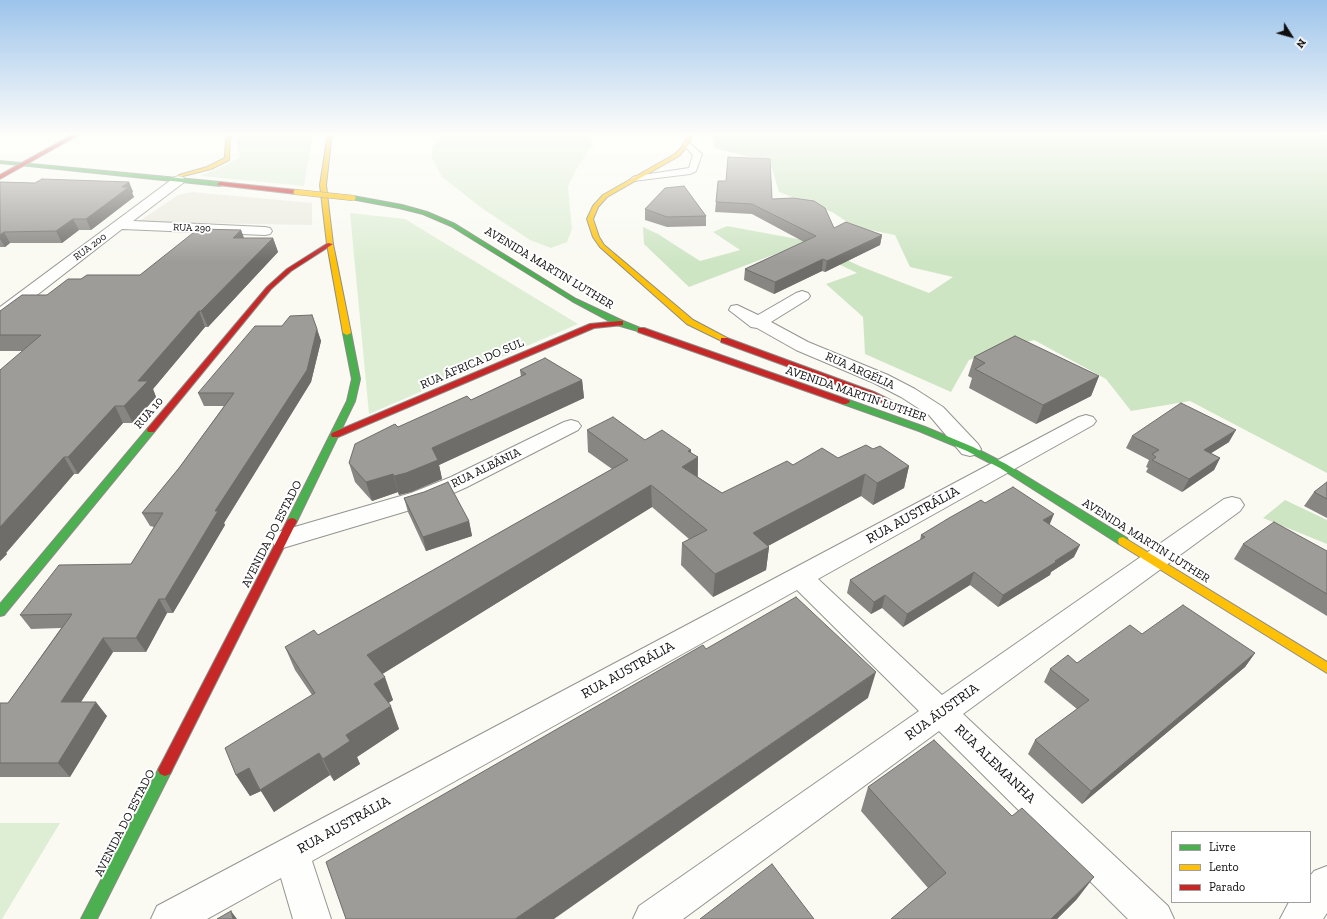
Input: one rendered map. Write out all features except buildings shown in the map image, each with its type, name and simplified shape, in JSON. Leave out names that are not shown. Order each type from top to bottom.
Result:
[{"type":"main road","name":"AVENIDA MARTIN LUTHER","points":[[142,176],[353,198],[400,206],[425,213],[453,225],[574,300],[620,323],[922,429],[970,449],[1003,466],[1327,668]]},
{"type":"main road","points":[[173,179],[183,176]]},
{"type":"main road","name":"AVENIDA DO ESTADO","points":[[89,919],[283,539],[351,401],[356,379],[330,244],[323,185],[324,176]]},
{"type":"main road","points":[[641,176],[605,196],[596,206],[590,219],[596,237],[602,246],[690,322],[731,344],[871,394],[907,410],[970,449]]},
{"type":"main road","name":"RUA 10","points":[[0,612],[269,288],[289,270],[330,244]]},
{"type":"main road","name":"RUA ÁFRICA DO SUL","points":[[335,435],[593,326],[620,323]]},
{"type":"street","name":"RUA 200","points":[[0,315],[119,225],[173,179]]},
{"type":"street","name":"RUA 290","points":[[119,225],[265,231]]},
{"type":"street","points":[[757,322],[802,296]]},
{"type":"street","name":"RUA ARGÉLIA","points":[[737,310],[802,346],[874,376],[908,393],[936,411],[970,449]]},
{"type":"street","name":"RUA AUSTRÁLIA","points":[[170,919],[1086,421]]},
{"type":"street","name":"RUA ALBÂNIA","points":[[283,539],[418,499],[459,482],[571,426]]},
{"type":"street","name":"RUA ÁUSTRIA","points":[[652,919],[1232,505]]},
{"type":"street","name":"RUA ALEMANHA","points":[[800,577],[1154,919]]},
{"type":"street","points":[[292,854],[312,919]]},
{"type":"street","points":[[1298,919],[1327,884]]},
{"type":"lane","points":[[636,179],[657,176]]},
{"type":"green space","points":[[200,176],[306,176],[304,186]]},
{"type":"green space","points":[[441,176],[573,176],[568,187],[572,229],[567,242],[551,248],[530,240],[483,209]]},
{"type":"green space","points":[[774,176],[1327,176],[1327,473],[1190,401],[1131,411],[1106,379],[1034,340],[969,360],[951,392],[865,354],[863,317],[826,284],[857,273],[799,245],[689,287],[644,244],[643,227],[658,234],[700,261],[740,250],[713,232],[727,226],[803,240],[862,267],[929,293],[953,277],[910,267],[895,235],[855,227],[832,212],[779,192]]},
{"type":"green space","points":[[350,213],[405,219],[578,324],[369,414]]},
{"type":"green space","points":[[1285,500],[1327,520],[1327,544],[1263,518]]},
{"type":"green space","points":[[0,823],[60,823],[2,919],[0,919]]},
{"type":"shaded area","points":[[192,192],[312,203],[312,225],[138,222],[178,195]]},
{"type":"traffic: fast","points":[[139,176],[220,184]]},
{"type":"traffic: fast","points":[[353,198],[400,206],[425,213],[453,225],[574,300],[620,323],[641,330]]},
{"type":"traffic: fast","points":[[292,521],[351,401],[356,379],[347,333]]},
{"type":"traffic: fast","points":[[846,402],[922,429],[970,449],[1003,466],[1123,541]]},
{"type":"traffic: fast","points":[[0,612],[151,430]]},
{"type":"traffic: fast","points":[[89,919],[165,770]]},
{"type":"traffic: slow","points":[[324,176],[323,185],[330,244],[347,333]]},
{"type":"traffic: slow","points":[[640,176],[605,196],[596,206],[590,219],[596,237],[602,246],[690,322],[724,340]]},
{"type":"traffic: slow","points":[[296,192],[353,198]]},
{"type":"traffic: slow","points":[[1123,541],[1327,668]]},
{"type":"traffic: jam","points":[[220,184],[296,192]]},
{"type":"traffic: jam","points":[[151,430],[269,288],[289,270],[330,244]]},
{"type":"traffic: jam","points":[[335,435],[593,326],[620,323]]},
{"type":"traffic: jam","points":[[641,330],[846,402]]},
{"type":"traffic: jam","points":[[724,340],[871,394],[912,413]]},
{"type":"traffic: jam","points":[[165,770],[292,521]]}]
